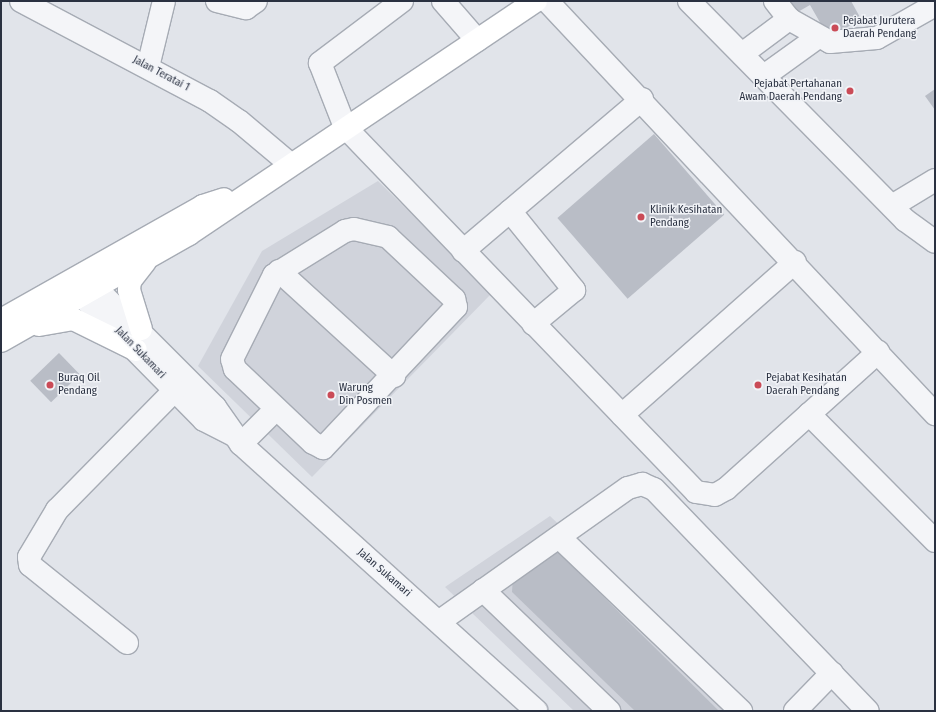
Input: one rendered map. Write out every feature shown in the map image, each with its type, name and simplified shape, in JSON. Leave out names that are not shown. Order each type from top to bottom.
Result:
[{"type":"main road","points":[[83,284],[152,255],[536,1]]},
{"type":"main road","points":[[5,332],[83,284],[203,206],[250,190]]},
{"type":"main road","points":[[5,332],[73,319],[139,339],[130,299],[130,281],[152,255]]},
{"type":"street","name":"Jalan Teratai 1","points":[[21,1],[148,67],[239,121],[290,164]]},
{"type":"street","points":[[148,67],[164,1]]},
{"type":"street","points":[[217,1],[246,8],[256,1]]},
{"type":"street","points":[[402,1],[320,63],[345,127],[462,251],[696,492],[706,496],[726,488],[878,352]]},
{"type":"street","points":[[443,1],[477,40]]},
{"type":"street","points":[[547,1],[642,98],[935,414]]},
{"type":"street","points":[[689,1],[892,206],[935,242]]},
{"type":"street","points":[[775,1],[789,19],[818,37],[830,42],[877,38],[935,5]]},
{"type":"street","points":[[742,54],[789,19]]},
{"type":"street","points":[[764,76],[818,37]]},
{"type":"street","points":[[462,251],[642,98]]},
{"type":"street","points":[[892,206],[935,180]]},
{"type":"street","points":[[510,211],[574,290],[533,324]]},
{"type":"street","points":[[345,231],[381,232],[388,236],[454,299],[456,307],[394,376],[323,448],[276,409],[235,369],[232,359],[270,281],[279,271],[345,231]]},
{"type":"street","points":[[622,415],[795,262]]},
{"type":"street","points":[[279,271],[394,376]]},
{"type":"street","name":"Jalan Sukamari","points":[[83,284],[139,339],[215,407],[237,440]]},
{"type":"street","name":"Jalan Sukamari","points":[[139,339],[175,390],[204,420],[237,440],[440,621],[533,710]]},
{"type":"street","points":[[127,643],[30,565],[29,557],[57,510],[175,390]]},
{"type":"street","points":[[237,440],[276,409]]},
{"type":"street","points":[[809,414],[935,541]]},
{"type":"street","points":[[440,621],[628,488],[648,486],[868,711]]},
{"type":"street","points":[[559,537],[741,711]]},
{"type":"street","points":[[483,590],[609,711]]},
{"type":"street","points":[[795,711],[832,673]]},
{"type":"shaded area","points":[[378,181],[492,293],[312,477],[198,366],[262,251]]},
{"type":"shaded area","points":[[550,516],[754,711],[574,711],[445,587]]},
{"type":"building","name":"Pejabat Jurutera Daerah Pendang","points":[[790,1],[851,1],[861,19],[829,38],[810,5],[796,13]]},
{"type":"building","points":[[935,89],[935,110],[925,96]]},
{"type":"building","name":"Klinik Kesihatan Pendang","points":[[654,134],[724,215],[628,299],[557,218]]},
{"type":"building","points":[[59,353],[80,375],[51,402],[30,381]]},
{"type":"building","points":[[554,548],[719,711],[635,711],[512,592],[513,575]]},
{"type":"place","name":"Pejabat Jurutera Daerah Pendang","points":[[835,28]]},
{"type":"place","name":"Pejabat Pertahanan Awam Daerah Pendang","points":[[850,91]]},
{"type":"place","name":"Klinik Kesihatan Pendang","points":[[641,217]]},
{"type":"place","name":"Buraq Oil Pendang","points":[[50,385]]},
{"type":"place","name":"Pejabat Kesihatan Daerah Pendang","points":[[758,385]]},
{"type":"place","name":"Warung Din Posmen","points":[[331,395]]}]
